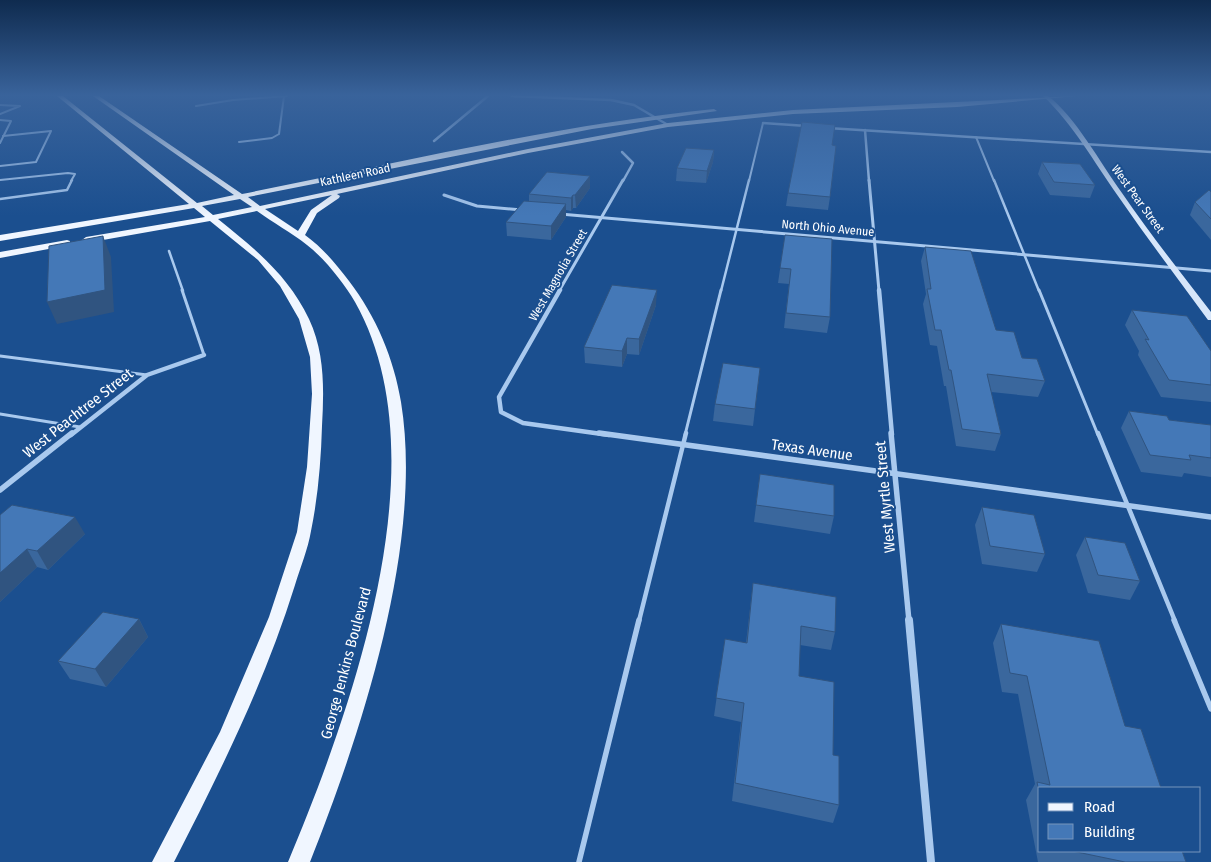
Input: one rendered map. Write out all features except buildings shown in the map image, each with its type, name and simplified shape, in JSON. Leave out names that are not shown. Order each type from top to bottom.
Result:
[{"type":"main road","points":[[111,136],[261,258],[284,285],[304,319],[316,357],[318,394],[314,467],[304,532],[277,617],[228,736],[163,862]]},
{"type":"main road","name":"George Jenkins Boulevard","points":[[154,136],[257,208],[301,235],[325,256],[363,308],[382,348],[395,399],[400,453],[397,519],[381,612],[350,724],[299,862]]},
{"type":"main road","name":"Kathleen Road","points":[[0,238],[197,205],[541,136]]},
{"type":"main road","name":"Kathleen Road","points":[[0,255],[213,218],[528,150],[605,136]]},
{"type":"main road","points":[[301,235],[306,220],[313,210],[351,188]]},
{"type":"street","points":[[434,141],[440,136]]},
{"type":"street","name":"West Myrtle Street","points":[[866,136],[931,862]]},
{"type":"street","points":[[951,136],[1211,152]]},
{"type":"street","name":"West Pear Street","points":[[1079,136],[1211,318]]},
{"type":"street","name":"West Magnolia Street","points":[[501,412],[499,397],[633,163],[622,152]]},
{"type":"street","points":[[444,194],[477,206],[526,211]]},
{"type":"street","name":"North Ohio Avenue","points":[[555,214],[1211,271]]},
{"type":"street","name":"West Peachtree Street","points":[[0,490],[147,375],[204,355]]},
{"type":"street","name":"Texas Avenue","points":[[501,412],[523,423],[1211,517]]},
{"type":"lane","points":[[0,143],[3,136]]},
{"type":"lane","points":[[0,166],[36,162],[48,136]]},
{"type":"lane","points":[[239,142],[275,136]]},
{"type":"lane","points":[[579,862],[760,136]]},
{"type":"lane","points":[[976,138],[1211,709]]},
{"type":"lane","points":[[0,180],[68,173],[75,174],[67,190],[0,198]]},
{"type":"lane","points":[[169,251],[204,355]]},
{"type":"lane","points":[[0,356],[147,375]]},
{"type":"lane","points":[[0,414],[80,427]]}]
